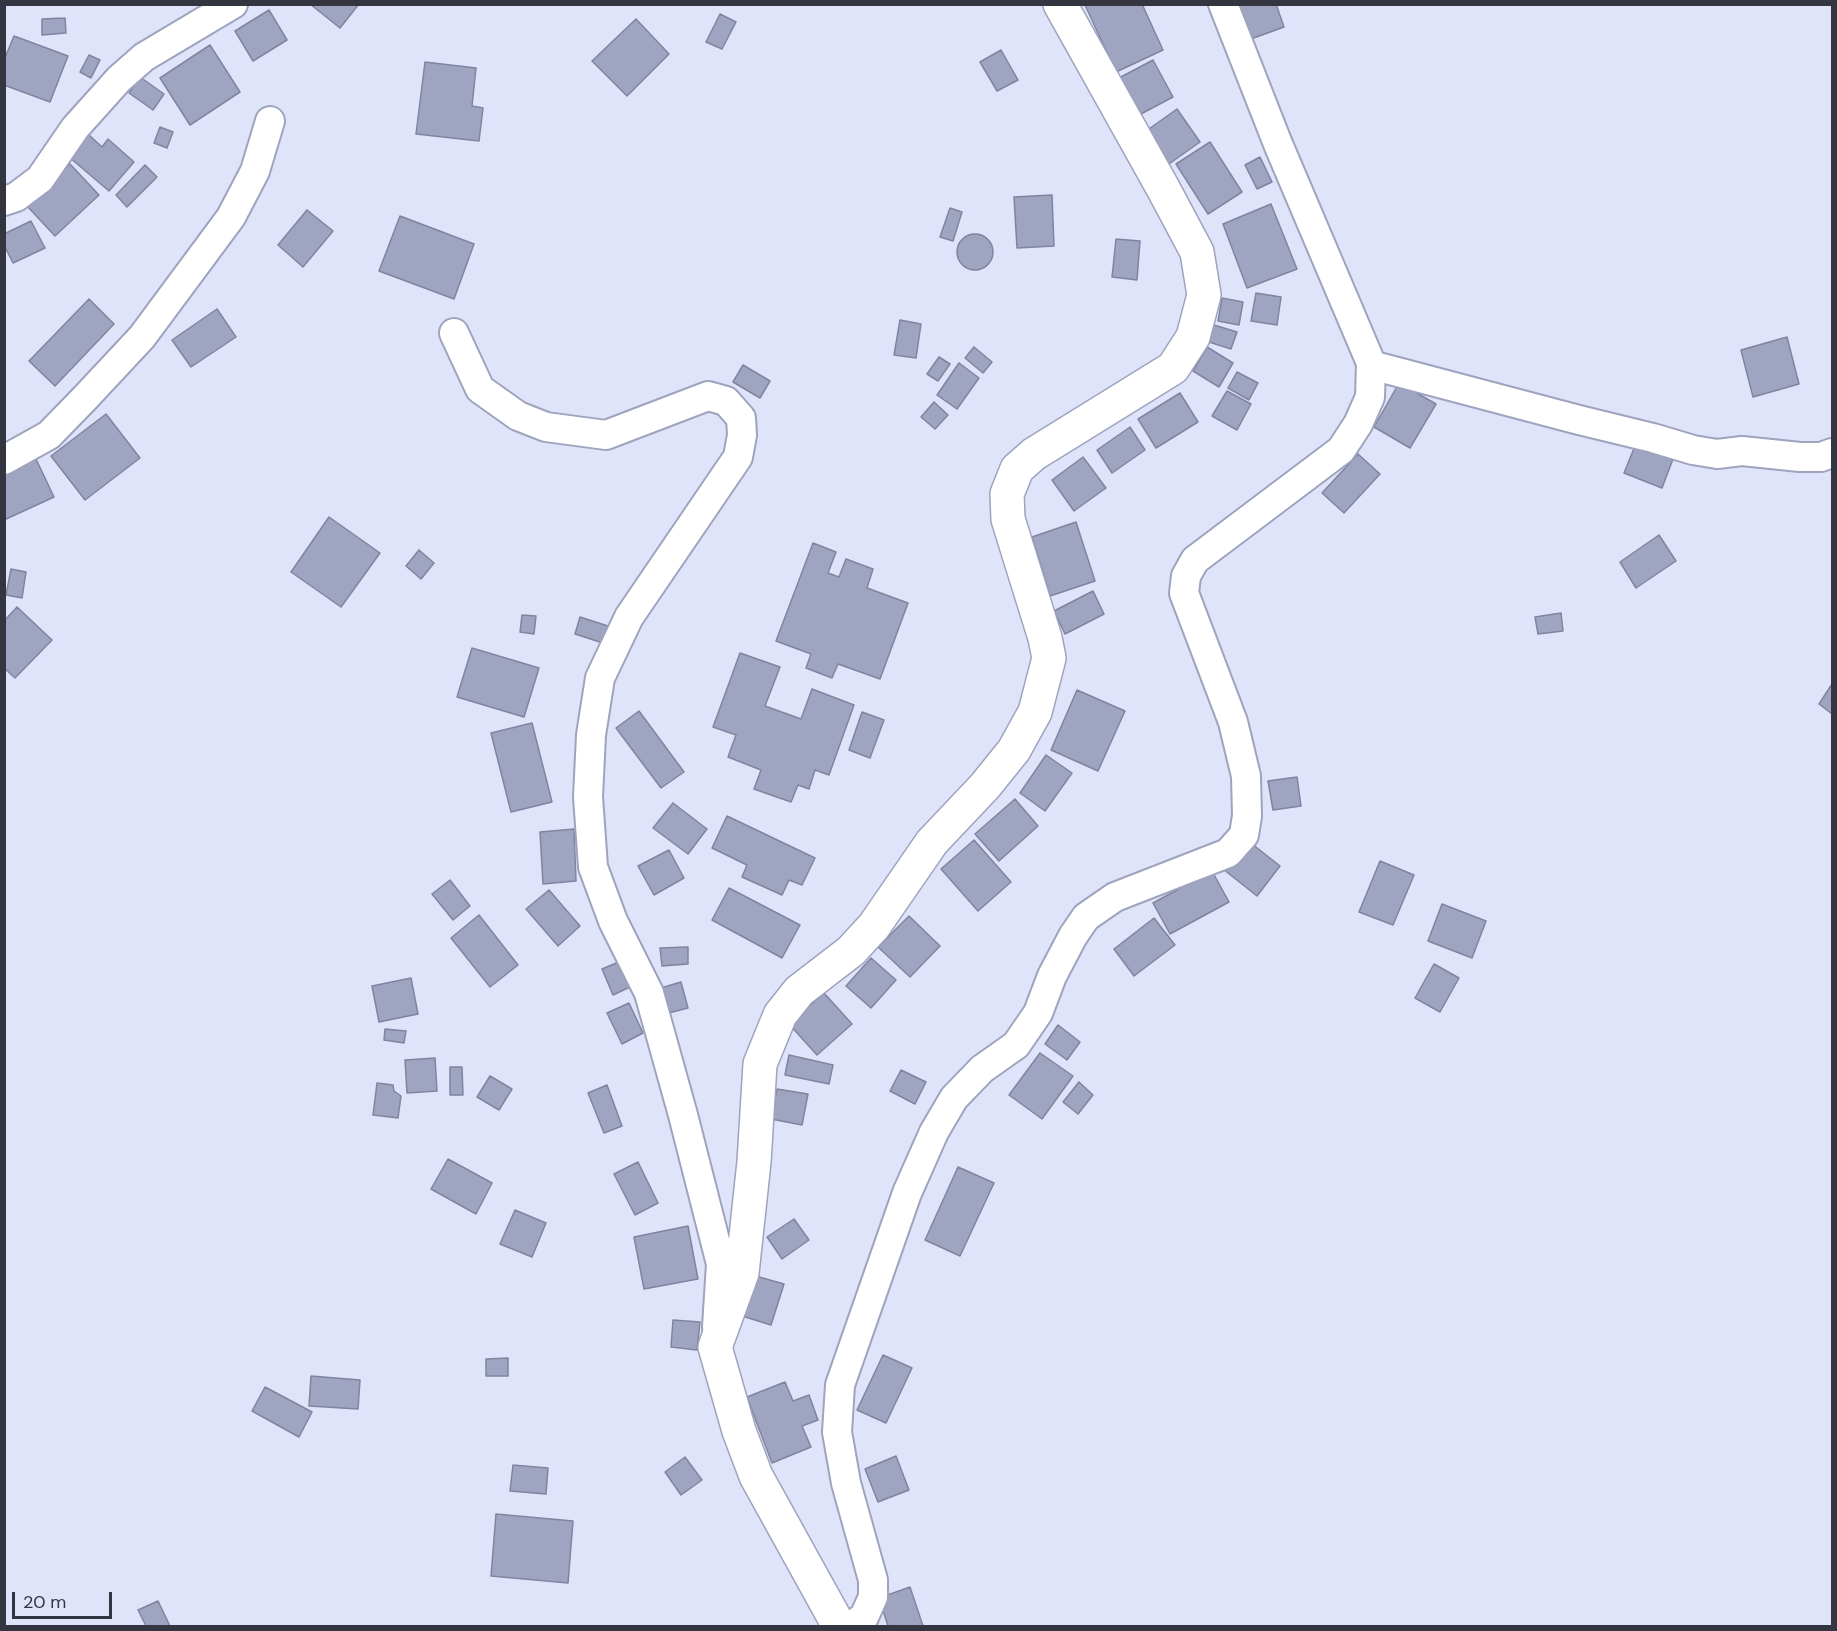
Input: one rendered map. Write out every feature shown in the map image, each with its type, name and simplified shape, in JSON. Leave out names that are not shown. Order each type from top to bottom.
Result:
[{"type":"street","points":[[4,201],[16,197],[40,179],[75,128],[119,79],[144,57],[233,4]]},
{"type":"street","points":[[715,1347],[742,1273],[754,1162],[760,1064],[780,1015],[799,991],[851,951],[874,926],[932,842],[985,786],[1014,750],[1035,712],[1049,658],[1045,638],[1008,519],[1007,494],[1017,469],[1034,454],[1173,368],[1193,337],[1204,295],[1197,252],[1060,4]]},
{"type":"street","points":[[851,1626],[864,1617],[873,1597],[873,1580],[846,1483],[837,1432],[840,1384],[907,1193],[934,1132],[954,1098],[982,1069],[1016,1045],[1038,1014],[1052,976],[1086,917],[1115,897],[1228,853],[1244,835],[1247,816],[1246,776],[1233,722],[1184,593],[1186,576],[1195,560],[1341,450],[1358,424],[1370,398],[1371,365],[1222,4]]},
{"type":"street","points":[[4,460],[49,435],[142,337],[231,217],[255,171],[270,121]]},
{"type":"street","points":[[454,333],[480,389],[518,416],[546,428],[606,435],[708,396],[726,401],[741,418],[742,435],[738,457],[628,617],[600,678],[591,735],[588,796],[593,867],[613,921],[649,993],[683,1115],[720,1263],[715,1347],[739,1431],[756,1476],[839,1626]]},
{"type":"street","points":[[1371,365],[1693,450],[1717,454],[1742,451],[1800,457],[1821,457],[1833,453]]},
{"type":"building","points":[[310,4],[359,4],[340,28]]},
{"type":"building","points":[[1142,4],[1163,50],[1116,72],[1085,5]]},
{"type":"building","points":[[1238,4],[1276,4],[1284,27],[1251,39]]},
{"type":"building","points":[[269,10],[287,40],[253,61],[235,31]]},
{"type":"building","points":[[720,14],[736,22],[722,49],[706,42]]},
{"type":"building","points":[[65,18],[66,33],[42,35],[42,19]]},
{"type":"building","points":[[636,19],[669,54],[627,96],[592,61]]},
{"type":"building","points":[[14,36],[68,56],[50,102],[4,85],[4,60]]},
{"type":"building","points":[[210,45],[240,92],[190,125],[160,78]]},
{"type":"building","points":[[1001,50],[1018,80],[997,91],[980,62]]},
{"type":"building","points":[[89,55],[100,60],[91,78],[80,72]]},
{"type":"building","points":[[1153,60],[1173,97],[1139,115],[1119,78]]},
{"type":"building","points":[[425,62],[476,68],[472,106],[483,108],[479,141],[416,134]]},
{"type":"building","points":[[140,77],[164,94],[153,110],[129,93]]},
{"type":"building","points":[[1177,109],[1200,142],[1169,164],[1146,131]]},
{"type":"building","points":[[160,127],[173,132],[167,148],[154,143]]},
{"type":"building","points":[[88,134],[102,147],[108,139],[134,162],[109,191],[69,157]]},
{"type":"building","points":[[1210,142],[1242,192],[1208,214],[1176,164]]},
{"type":"building","points":[[1260,157],[1272,182],[1257,189],[1245,165]]},
{"type":"building","points":[[70,164],[99,195],[55,236],[26,205]]},
{"type":"building","points":[[145,165],[157,177],[127,207],[116,195]]},
{"type":"building","points":[[1052,195],[1054,246],[1017,248],[1014,197]]},
{"type":"building","points":[[1271,204],[1297,269],[1247,288],[1223,224]]},
{"type":"building","points":[[950,208],[962,212],[953,241],[940,237]]},
{"type":"building","points":[[307,210],[333,231],[303,267],[278,245]]},
{"type":"building","points":[[400,216],[474,244],[454,299],[379,271]]},
{"type":"building","points":[[31,221],[45,248],[13,263],[4,245],[4,234]]},
{"type":"building","points":[[975,234],[988,239],[993,252],[988,265],[975,270],[962,265],[957,252],[962,239]]},
{"type":"building","points":[[1116,239],[1140,241],[1137,280],[1112,277]]},
{"type":"building","points":[[1256,293],[1281,297],[1277,325],[1251,321]]},
{"type":"building","points":[[1222,298],[1243,302],[1239,325],[1218,321]]},
{"type":"building","points":[[89,299],[114,324],[55,386],[29,361]]},
{"type":"building","points":[[217,309],[236,337],[191,367],[172,340]]},
{"type":"building","points":[[900,320],[921,324],[916,358],[894,355]]},
{"type":"building","points":[[1214,325],[1237,332],[1231,349],[1209,342]]},
{"type":"building","points":[[1787,337],[1799,384],[1753,397],[1741,350]]},
{"type":"building","points":[[974,347],[992,362],[983,373],[965,358]]},
{"type":"building","points":[[1207,347],[1233,363],[1219,387],[1193,371]]},
{"type":"building","points":[[939,357],[950,364],[938,381],[927,374]]},
{"type":"building","points":[[959,363],[979,378],[957,409],[937,395]]},
{"type":"building","points":[[743,365],[770,381],[760,398],[733,382]]},
{"type":"building","points":[[1237,372],[1258,383],[1249,400],[1228,388]]},
{"type":"building","points":[[1399,383],[1436,404],[1410,448],[1374,427]]},
{"type":"building","points":[[1227,391],[1251,404],[1237,430],[1212,416]]},
{"type":"building","points":[[1180,393],[1198,422],[1156,448],[1138,419]]},
{"type":"building","points":[[934,402],[948,415],[935,429],[921,417]]},
{"type":"building","points":[[106,414],[140,458],[85,500],[51,456]]},
{"type":"building","points":[[1130,427],[1145,450],[1112,473],[1097,450]]},
{"type":"building","points":[[1639,436],[1676,451],[1662,488],[1624,473]]},
{"type":"building","points":[[1358,454],[1380,474],[1344,513],[1322,493]]},
{"type":"building","points":[[1083,457],[1106,488],[1074,511],[1052,480]]},
{"type":"building","points":[[36,459],[54,497],[4,520],[4,474]]},
{"type":"building","points":[[329,517],[380,553],[341,607],[291,572]]},
{"type":"building","points":[[1076,522],[1095,581],[1050,596],[1032,537]]},
{"type":"building","points":[[1659,535],[1676,561],[1636,588],[1620,562]]},
{"type":"building","points":[[813,543],[836,552],[828,573],[839,577],[846,559],[873,569],[867,588],[908,603],[880,679],[838,664],[832,678],[806,668],[811,654],[776,641]]},
{"type":"building","points":[[419,550],[434,563],[421,579],[406,566]]},
{"type":"building","points":[[11,569],[26,572],[22,598],[6,595]]},
{"type":"building","points":[[1093,591],[1104,614],[1065,634],[1054,611]]},
{"type":"building","points":[[17,607],[52,640],[15,678],[4,668],[4,621]]},
{"type":"building","points":[[1561,613],[1563,631],[1538,634],[1535,617]]},
{"type":"building","points":[[522,615],[536,616],[534,634],[520,632]]},
{"type":"building","points":[[580,617],[611,627],[606,644],[575,634]]},
{"type":"building","points":[[472,648],[539,668],[524,717],[457,697]]},
{"type":"building","points":[[740,653],[780,667],[765,706],[801,719],[812,689],[854,705],[829,775],[815,770],[809,789],[798,785],[791,802],[754,789],[761,770],[728,757],[736,735],[713,727]]},
{"type":"building","points":[[1832,684],[1832,714],[1819,704]]},
{"type":"building","points":[[1077,690],[1125,711],[1098,771],[1051,750]]},
{"type":"building","points":[[639,711],[684,772],[661,788],[616,728]]},
{"type":"building","points":[[862,712],[884,720],[870,758],[849,750]]},
{"type":"building","points":[[532,723],[552,802],[511,812],[491,733]]},
{"type":"building","points":[[1046,755],[1072,773],[1045,811],[1020,793]]},
{"type":"building","points":[[1297,777],[1301,806],[1273,810],[1268,781]]},
{"type":"building","points":[[1015,799],[1038,826],[999,861],[975,834]]},
{"type":"building","points":[[673,803],[707,829],[688,854],[653,828]]},
{"type":"building","points":[[727,816],[815,858],[802,885],[789,880],[782,895],[742,877],[747,865],[712,848]]},
{"type":"building","points":[[574,829],[576,881],[543,884],[540,832]]},
{"type":"building","points":[[974,840],[1011,882],[978,911],[941,869]]},
{"type":"building","points":[[1247,840],[1280,866],[1257,896],[1223,869]]},
{"type":"building","points":[[669,850],[684,878],[654,895],[638,866]]},
{"type":"building","points":[[1380,861],[1414,875],[1393,925],[1359,912]]},
{"type":"building","points":[[1212,871],[1229,902],[1170,934],[1153,903]]},
{"type":"building","points":[[450,880],[470,906],[453,920],[432,894]]},
{"type":"building","points":[[729,888],[800,925],[782,958],[712,920]]},
{"type":"building","points":[[549,890],[580,926],[558,946],[526,909]]},
{"type":"building","points":[[1442,904],[1486,921],[1472,958],[1428,941]]},
{"type":"building","points":[[479,915],[518,965],[490,987],[451,938]]},
{"type":"building","points":[[909,916],[940,946],[910,977],[878,947]]},
{"type":"building","points":[[1154,918],[1175,945],[1134,976],[1114,949]]},
{"type":"building","points":[[688,947],[688,964],[662,966],[660,948]]},
{"type":"building","points":[[871,958],[896,980],[871,1008],[846,986]]},
{"type":"building","points":[[621,961],[632,986],[613,995],[602,969]]},
{"type":"building","points":[[1434,964],[1459,978],[1440,1012],[1415,998]]},
{"type":"building","points":[[411,978],[418,1014],[379,1022],[372,986]]},
{"type":"building","points":[[681,982],[688,1008],[661,1015],[654,990]]},
{"type":"building","points":[[824,993],[852,1024],[817,1055],[789,1024]]},
{"type":"building","points":[[629,1003],[643,1033],[622,1044],[607,1013]]},
{"type":"building","points":[[1058,1025],[1080,1042],[1067,1060],[1045,1044]]},
{"type":"building","points":[[385,1029],[406,1031],[404,1043],[384,1040]]},
{"type":"building","points":[[1040,1053],[1073,1076],[1042,1119],[1009,1095]]},
{"type":"building","points":[[789,1055],[833,1065],[829,1084],[785,1075]]},
{"type":"building","points":[[435,1058],[437,1091],[407,1093],[405,1060]]},
{"type":"building","points":[[450,1067],[462,1067],[463,1095],[450,1095]]},
{"type":"building","points":[[901,1070],[926,1082],[915,1104],[890,1091]]},
{"type":"building","points":[[490,1076],[512,1089],[499,1110],[477,1097]]},
{"type":"building","points":[[1079,1082],[1093,1095],[1078,1114],[1063,1102]]},
{"type":"building","points":[[377,1083],[393,1085],[394,1091],[401,1096],[398,1118],[373,1115]]},
{"type":"building","points":[[607,1085],[622,1126],[604,1133],[588,1093]]},
{"type":"building","points":[[777,1089],[808,1094],[802,1125],[771,1119]]},
{"type":"building","points":[[448,1159],[492,1183],[476,1214],[431,1189]]},
{"type":"building","points":[[638,1162],[658,1203],[635,1215],[614,1174]]},
{"type":"building","points":[[958,1167],[994,1183],[960,1256],[925,1240]]},
{"type":"building","points":[[515,1210],[546,1223],[532,1257],[500,1244]]},
{"type":"building","points":[[794,1219],[809,1240],[782,1259],[767,1237]]},
{"type":"building","points":[[688,1226],[698,1279],[644,1289],[634,1237]]},
{"type":"building","points":[[752,1275],[784,1284],[771,1325],[739,1315]]},
{"type":"building","points":[[673,1320],[700,1322],[697,1350],[671,1347]]},
{"type":"building","points":[[883,1355],[912,1368],[886,1423],[857,1410]]},
{"type":"building","points":[[508,1358],[508,1376],[486,1376],[486,1359]]},
{"type":"building","points":[[311,1376],[360,1380],[358,1409],[309,1406]]},
{"type":"building","points":[[785,1382],[793,1401],[809,1395],[818,1420],[802,1426],[811,1447],[772,1463],[747,1397]]},
{"type":"building","points":[[265,1387],[312,1412],[299,1437],[252,1411]]},
{"type":"building","points":[[896,1456],[909,1490],[878,1502],[865,1469]]},
{"type":"building","points":[[685,1457],[702,1480],[681,1495],[665,1472]]},
{"type":"building","points":[[513,1465],[548,1468],[546,1494],[510,1491]]},
{"type":"building","points":[[496,1514],[573,1521],[568,1583],[491,1576]]},
{"type":"building","points":[[910,1587],[923,1626],[888,1626],[879,1598]]},
{"type":"building","points":[[158,1601],[170,1626],[146,1626],[138,1610]]}]
